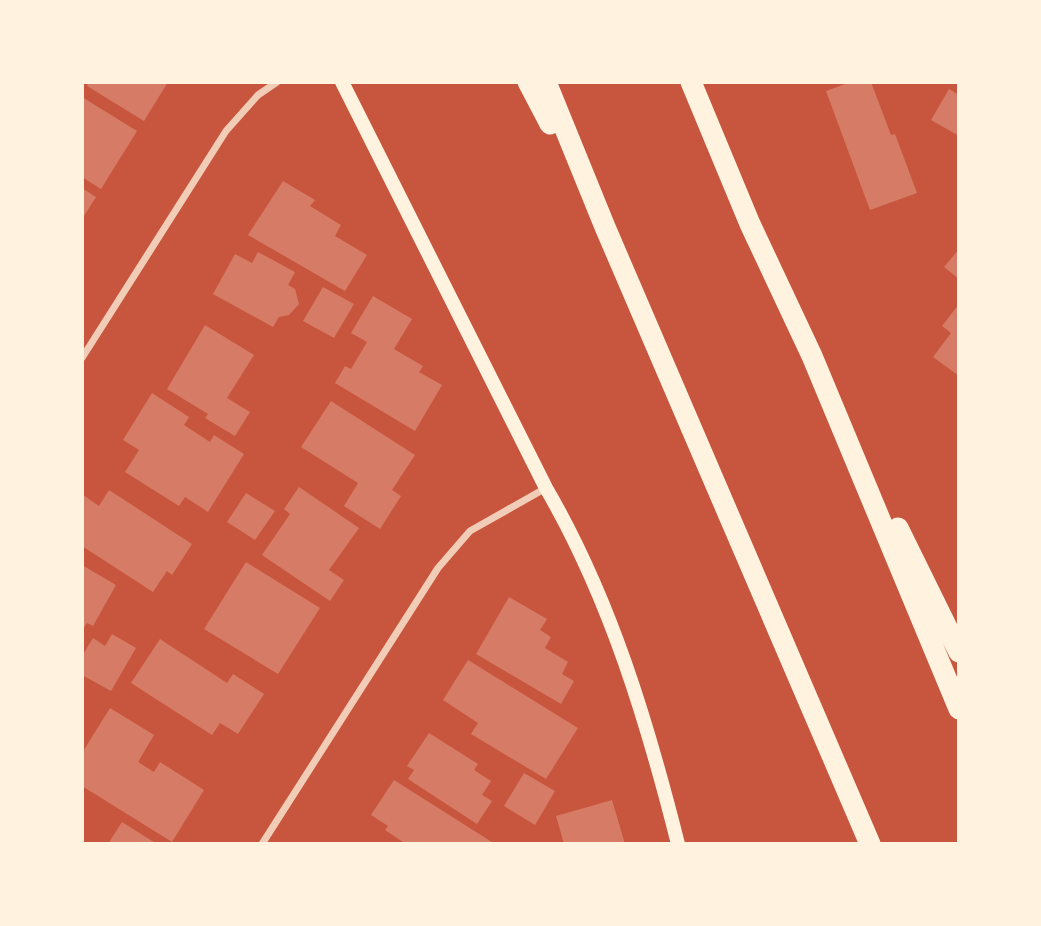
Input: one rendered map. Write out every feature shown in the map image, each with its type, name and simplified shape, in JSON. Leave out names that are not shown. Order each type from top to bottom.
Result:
[{"type":"highway","points":[[528,82],[605,227]]},
{"type":"highway","points":[[546,82],[605,227],[870,844]]},
{"type":"highway","points":[[691,82],[750,224],[812,356],[959,652]]},
{"type":"highway","points":[[707,82],[750,224]]},
{"type":"highway","points":[[812,356],[959,709]]},
{"type":"main road","points":[[342,82],[546,488],[573,534],[614,632],[658,765],[677,844]]},
{"type":"street","points":[[82,358],[226,131],[258,95],[277,82]]},
{"type":"street","points":[[262,844],[438,568],[470,531],[546,488]]},
{"type":"building","points":[[89,82],[168,82],[144,121],[87,86]]},
{"type":"building","points":[[851,82],[871,82],[891,135],[895,134],[917,193],[870,210],[826,91]]},
{"type":"building","points":[[949,89],[959,95],[959,136],[931,120]]},
{"type":"building","points":[[82,97],[137,131],[101,189],[82,177]]},
{"type":"building","points":[[283,181],[315,200],[310,206],[341,225],[335,236],[367,255],[345,291],[248,235]]},
{"type":"building","points":[[82,188],[96,197],[82,219]]},
{"type":"building","points":[[959,249],[959,279],[944,267]]},
{"type":"building","points":[[258,252],[295,272],[288,285],[295,289],[299,304],[289,315],[279,317],[273,327],[213,294],[235,254],[252,263]]},
{"type":"building","points":[[323,287],[354,304],[334,338],[303,321]]},
{"type":"building","points":[[373,296],[412,319],[394,349],[423,366],[419,372],[442,385],[415,431],[335,383],[345,366],[351,369],[367,342],[351,333]]},
{"type":"building","points":[[959,304],[959,376],[933,357],[951,333],[942,326]]},
{"type":"building","points":[[205,325],[254,355],[227,398],[250,412],[235,436],[205,418],[208,414],[167,389]]},
{"type":"building","points":[[152,393],[189,417],[184,425],[210,442],[214,435],[244,454],[208,512],[185,497],[179,506],[125,472],[139,450],[123,440]]},
{"type":"building","points":[[331,401],[415,455],[392,490],[401,496],[380,529],[344,506],[358,483],[301,447]]},
{"type":"building","points":[[299,487],[359,528],[329,570],[344,580],[330,601],[262,555],[290,514],[284,509]]},
{"type":"building","points":[[109,490],[192,544],[172,575],[167,571],[153,592],[82,546],[82,497],[83,495],[99,506]]},
{"type":"building","points":[[246,493],[275,511],[255,540],[227,522]]},
{"type":"building","points":[[246,562],[320,608],[278,674],[204,629]]},
{"type":"building","points":[[82,565],[116,585],[93,626],[87,623],[82,631]]},
{"type":"building","points":[[509,597],[547,619],[540,630],[551,637],[545,648],[568,662],[562,674],[574,681],[561,704],[476,654]]},
{"type":"building","points":[[112,634],[136,648],[111,691],[82,675],[82,656],[93,638],[105,646]]},
{"type":"building","points":[[160,639],[227,683],[233,674],[264,694],[238,734],[220,723],[212,735],[131,683]]},
{"type":"building","points":[[468,660],[578,728],[546,779],[471,734],[478,723],[443,700]]},
{"type":"building","points":[[110,708],[154,735],[138,762],[154,772],[160,762],[204,790],[172,842],[82,786],[82,753]]},
{"type":"building","points":[[429,733],[478,764],[474,770],[491,781],[482,795],[492,801],[477,824],[408,779],[414,770],[407,766]]},
{"type":"building","points":[[524,773],[555,791],[535,825],[504,806]]},
{"type":"building","points":[[394,780],[495,844],[406,844],[385,830],[388,826],[371,815]]},
{"type":"building","points":[[612,800],[625,844],[564,844],[556,816]]},
{"type":"building","points":[[122,822],[157,844],[108,844]]}]
